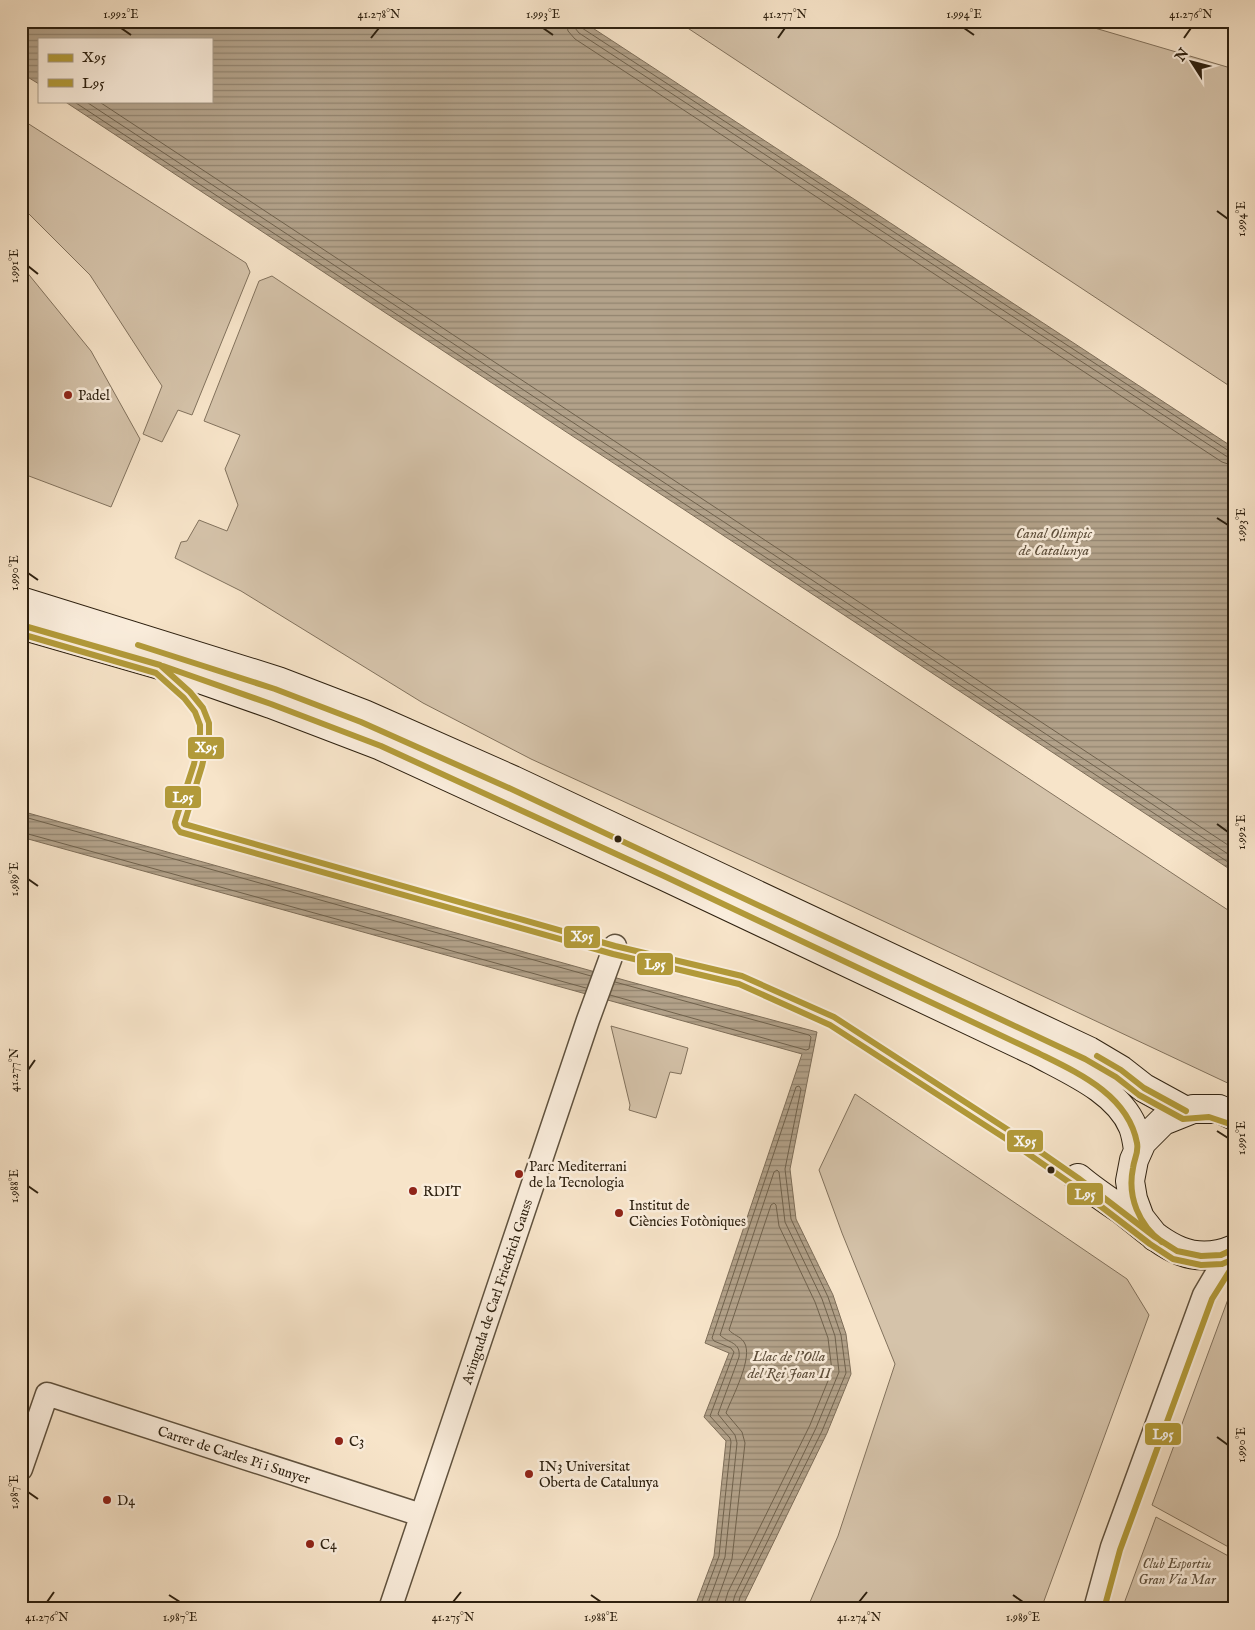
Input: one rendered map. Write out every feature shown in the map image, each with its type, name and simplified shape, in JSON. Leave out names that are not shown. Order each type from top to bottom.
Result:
[{"type":"street","points":[[21,601],[278,681],[321,696],[418,738],[1089,1051],[1121,1070],[1144,1088],[1186,1111]]},
{"type":"street","points":[[21,625],[160,666],[271,704],[362,739],[655,872],[1036,1052],[1091,1081],[1124,1112],[1133,1127],[1136,1160],[1123,1179],[1112,1185],[1078,1178],[1155,1238],[1177,1251],[1201,1256],[1221,1255],[1234,1249]]},
{"type":"street","name":"Avinguda de Carl Friedrich Gauss","points":[[390,1609],[612,953]]},
{"type":"street","points":[[1155,1238],[1140,1218],[1133,1199],[1130,1181],[1142,1142],[1163,1121],[1193,1108],[1219,1109],[1234,1116]]},
{"type":"street","points":[[1095,1609],[1112,1547],[1145,1452],[1204,1295],[1234,1249]]},
{"type":"street","points":[[1185,1253],[1201,1274],[1204,1295]]},
{"type":"street","name":"Carrer de Carles Pi i Sunyer","points":[[21,1469],[47,1394],[422,1515]]},
{"type":"green space","points":[[677,21],[1071,21],[1234,69],[1234,389]]},
{"type":"green space","points":[[21,119],[246,263],[250,272],[192,415],[178,410],[162,442],[143,434],[162,386],[90,275],[21,206]]},
{"type":"green space","name":"Padel","points":[[21,265],[91,351],[140,439],[111,507],[21,473]]},
{"type":"green space","points":[[272,276],[1234,914],[1234,1086],[847,904],[531,759],[423,703],[241,591],[175,558],[181,542],[187,541],[199,520],[227,531],[238,505],[225,469],[240,435],[204,421],[259,281]]},
{"type":"green space","points":[[611,1026],[688,1048],[681,1074],[670,1072],[656,1118],[629,1110],[630,1105]]},
{"type":"green space","points":[[855,1094],[1127,1279],[1149,1315],[1041,1609],[807,1609],[838,1536],[895,1364],[842,1233],[819,1170]]},
{"type":"green space","points":[[1234,1283],[1234,1550],[1152,1505]]},
{"type":"green space","name":"Club Esportiu Gran Via Mar","points":[[1156,1517],[1234,1559],[1234,1609],[1122,1609]]},
{"type":"water","name":"Canal Olimpic de Catalunya","points":[[21,21],[582,21],[1234,448],[1234,872],[66,102],[212,102],[212,38],[38,38],[38,83],[21,73]]},
{"type":"water","name":"Llac de l'Olla del Rei Joan II","points":[[21,811],[631,982],[817,1032],[790,1169],[796,1219],[833,1295],[846,1334],[851,1374],[827,1433],[741,1609],[694,1609],[714,1556],[726,1441],[704,1417],[729,1353],[705,1343],[802,1054],[21,837]]},
{"type":"transit line","name":"X95","points":[[21,625],[160,665],[190,692],[203,708],[209,723],[209,735],[202,766],[184,824],[615,946],[742,976],[834,1017],[1019,1137],[1078,1178],[1155,1237],[1177,1251],[1201,1256],[1221,1255],[1234,1249]]},
{"type":"transit line","name":"L95","points":[[21,634],[156,673],[184,698],[195,712],[200,725],[200,734],[194,764],[175,822],[180,832],[613,954],[739,984],[830,1025],[1014,1144],[1173,1259],[1201,1265],[1222,1264],[1234,1259]]},
{"type":"transit line","name":"L95","points":[[138,645],[275,689],[361,722],[509,788],[1085,1059],[1116,1077],[1139,1095],[1183,1119],[1209,1117],[1230,1124]]},
{"type":"transit line","name":"X95","points":[[163,666],[271,704],[381,746],[664,876],[1036,1052],[1083,1077],[1112,1098],[1132,1126],[1137,1143],[1132,1179],[1133,1200],[1141,1219],[1162,1242]]},
{"type":"transit line","name":"X95","points":[[1097,1056],[1121,1070],[1144,1088],[1186,1111]]},
{"type":"transit line","name":"L95","points":[[1104,1609],[1120,1550],[1212,1299],[1234,1264]]},
{"type":"place","name":"Padel","points":[[68,395]]},
{"type":"place","name":"Parc Mediterrani de la Tecnologia","points":[[519,1174]]},
{"type":"place","name":"RDIT","points":[[413,1191]]},
{"type":"place","name":"Institut de Ciències Fotòniques","points":[[619,1213]]},
{"type":"place","name":"C3","points":[[339,1441]]},
{"type":"place","name":"IN3 Universitat Oberta de Catalunya","points":[[529,1474]]},
{"type":"place","name":"D4","points":[[107,1500]]},
{"type":"place","name":"C4","points":[[310,1544]]}]
